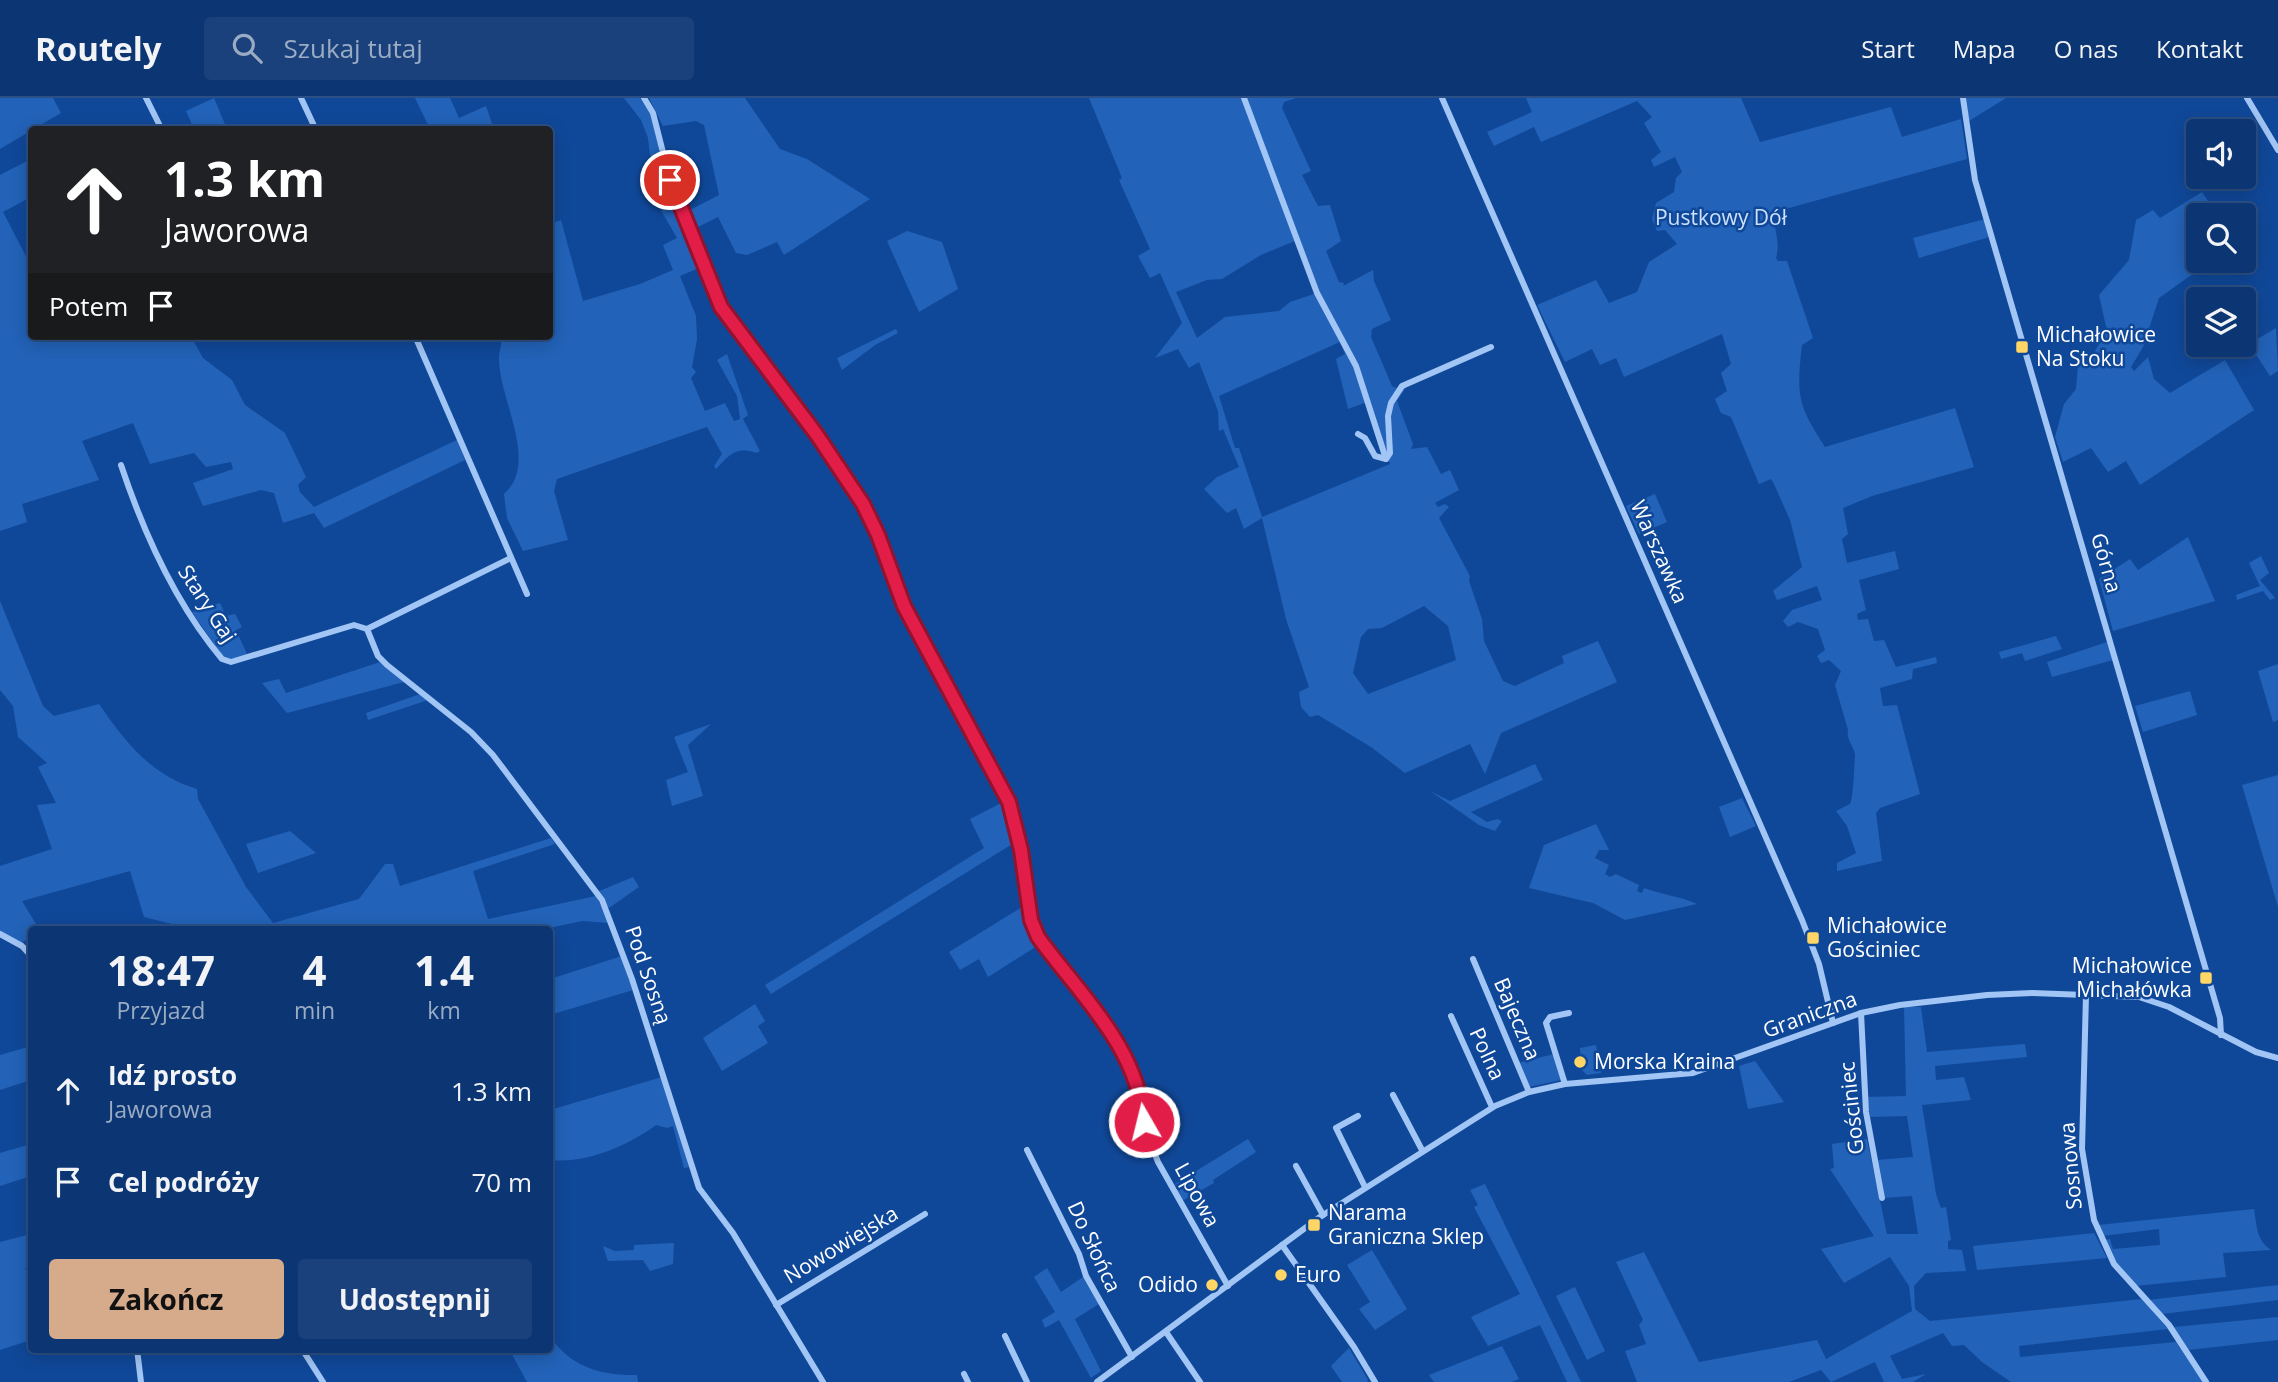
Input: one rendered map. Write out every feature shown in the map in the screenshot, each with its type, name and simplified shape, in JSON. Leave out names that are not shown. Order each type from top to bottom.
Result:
[{"type":"street","points":[[146,98],[160,126]]},
{"type":"street","points":[[301,98],[314,126]]},
{"type":"street","name":"Lipowa","points":[[643,98],[658,126],[670,180],[721,307],[817,435],[863,504],[878,535],[904,606],[1009,802],[1021,850],[1031,920],[1038,937],[1117,1040],[1132,1067],[1139,1084],[1150,1142],[1158,1162],[1228,1286]]},
{"type":"street","points":[[1244,98],[1317,293],[1356,366],[1386,459]]},
{"type":"street","name":"Warszawka","points":[[1442,98],[1802,920],[1819,964],[1833,1023]]},
{"type":"street","name":"Górna","points":[[1963,98],[1975,180],[2220,1018],[2221,1035]]},
{"type":"street","points":[[2247,98],[2278,149]]},
{"type":"street","points":[[417,340],[527,594]]},
{"type":"street","points":[[1386,459],[1390,453],[1388,416],[1391,403],[1402,386],[1491,347]]},
{"type":"street","points":[[1358,433],[1365,438],[1375,456],[1386,459]]},
{"type":"street","name":"Stary Gaj","points":[[121,465],[144,533],[158,560],[222,659],[231,662],[354,625],[367,629]]},
{"type":"street","points":[[367,629],[511,558]]},
{"type":"street","name":"Pod Sosną","points":[[367,629],[378,656],[471,732],[493,755],[602,901],[632,979],[699,1188],[733,1233],[823,1382]]},
{"type":"street","points":[[0,934],[22,946],[28,953]]},
{"type":"street","name":"Bajeczna","points":[[1473,959],[1529,1092]]},
{"type":"street","name":"Graniczna","points":[[1097,1382],[1323,1215],[1493,1107],[1529,1092],[1565,1084],[1693,1073],[1861,1013],[1900,1005],[1987,995],[2139,998],[2169,1007],[2256,1052],[2278,1058]]},
{"type":"street","name":"Sosnowa","points":[[2086,995],[2082,1149],[2094,1220],[2114,1264],[2169,1325],[2206,1382]]},
{"type":"street","points":[[1565,1084],[1546,1023],[1550,1017],[1569,1013]]},
{"type":"street","name":"Gościniec","points":[[1861,1013],[1866,1112],[1882,1198]]},
{"type":"street","name":"Polna","points":[[1451,1016],[1493,1107]]},
{"type":"street","points":[[1393,1095],[1422,1150]]},
{"type":"street","points":[[1358,1116],[1336,1128],[1365,1187]]},
{"type":"street","name":"Do Słońca","points":[[1027,1150],[1079,1254],[1086,1276],[1132,1357]]},
{"type":"street","points":[[1296,1166],[1323,1215]]},
{"type":"street","name":"Nowowiejska","points":[[776,1305],[925,1214]]},
{"type":"street","points":[[1282,1245],[1354,1347],[1375,1382]]},
{"type":"street","points":[[1166,1332],[1200,1382]]},
{"type":"street","points":[[1005,1336],[1027,1382]]},
{"type":"street","points":[[137,1353],[141,1382]]},
{"type":"street","points":[[305,1353],[323,1382]]},
{"type":"street","points":[[964,1374],[968,1382]]},
{"type":"green space","points":[[0,98],[53,98],[61,113],[39,126],[28,126],[28,132],[0,149]]},
{"type":"green space","points":[[214,98],[226,126],[193,126],[186,111]]},
{"type":"green space","points":[[415,98],[450,98],[459,118],[486,106],[493,126],[429,126]]},
{"type":"green space","points":[[624,98],[640,98],[651,115],[666,177],[701,267],[680,276],[696,316],[697,339],[692,367],[696,372],[691,378],[705,411],[725,403],[734,421],[740,419],[737,396],[717,360],[727,354],[748,415],[743,419],[760,451],[738,451],[716,469],[714,466],[722,454],[707,427],[557,479],[554,491],[568,540],[523,551],[507,518],[504,494],[514,481],[518,465],[518,447],[500,373],[500,340],[553,340],[553,223],[561,220],[583,301],[640,284],[673,270],[663,245],[677,238],[655,200],[648,138],[641,120]]},
{"type":"green space","points":[[649,98],[745,98],[780,149],[807,159],[870,199],[784,255],[777,242],[747,255],[736,253],[718,217],[694,229],[669,161],[674,161],[690,210],[719,195],[704,125],[696,121],[663,126]]},
{"type":"green space","points":[[1089,98],[1296,98],[1284,102],[1282,108],[1311,171],[1302,175],[1318,206],[1330,205],[1341,241],[1326,251],[1339,282],[1344,283],[1343,286],[1373,270],[1374,281],[1391,320],[1372,329],[1371,337],[1392,386],[1396,388],[1430,372],[1407,386],[1397,401],[1413,444],[1411,449],[1427,447],[1441,474],[1450,470],[1459,490],[1435,503],[1438,507],[1445,504],[1449,507],[1439,518],[1470,576],[1469,581],[1482,619],[1484,641],[1503,681],[1515,686],[1564,663],[1562,656],[1598,641],[1617,682],[1501,733],[1485,774],[1470,744],[1405,773],[1371,747],[1318,715],[1310,717],[1301,707],[1299,692],[1309,687],[1286,619],[1262,518],[1244,529],[1236,508],[1227,513],[1204,489],[1217,477],[1239,467],[1223,429],[1219,431],[1218,411],[1199,362],[1189,368],[1178,349],[1155,358],[1182,323],[1160,273],[1150,278],[1138,256],[1150,249],[1119,180],[1122,178]],"holes":[[[1295,241],[1317,293],[1290,302],[1279,311],[1225,317],[1197,338],[1176,292],[1207,280],[1222,279],[1261,255]],[[1340,342],[1345,354],[1336,359],[1348,409],[1367,402],[1390,464],[1262,517],[1239,448],[1235,448],[1219,396]],[[1424,606],[1448,626],[1456,660],[1368,694],[1353,673],[1361,637],[1368,629],[1382,628]]]},
{"type":"green space","name":"Pustkowy Dół","points":[[1526,98],[1741,98],[1760,142],[1891,107],[1902,137],[1961,119],[1967,159],[1774,212],[1778,246],[1776,258],[1778,261],[1787,261],[1813,338],[1802,345],[1799,377],[1801,400],[1809,421],[1825,447],[1955,408],[1974,467],[1872,496],[1843,508],[1848,534],[1842,539],[1847,563],[1895,551],[1899,569],[1859,580],[1866,610],[1857,614],[1858,620],[1868,619],[1874,641],[1884,640],[1896,667],[1936,657],[1937,663],[1913,669],[1912,679],[1880,688],[1883,706],[1897,705],[1920,794],[1880,808],[1876,813],[1882,861],[1837,871],[1837,863],[1856,853],[1847,826],[1836,811],[1850,804],[1855,756],[1835,685],[1841,671],[1829,660],[1821,663],[1817,656],[1825,650],[1818,629],[1798,622],[1788,627],[1783,621],[1792,610],[1822,600],[1817,586],[1777,600],[1773,591],[1802,567],[1790,520],[1774,484],[1771,479],[1759,484],[1731,417],[1721,413],[1715,399],[1727,391],[1721,373],[1731,364],[1722,334],[1624,377],[1616,358],[1600,365],[1592,349],[1565,362],[1537,305],[1596,280],[1609,303],[1637,292],[1649,262],[1677,244],[1665,230],[1657,231],[1652,219],[1656,203],[1674,192],[1676,178],[1682,172],[1675,157],[1654,167],[1651,160],[1661,152],[1644,123],[1652,117],[1637,101],[1541,142],[1534,127],[1494,146],[1487,132],[1532,112]]},
{"type":"green space","points":[[1966,98],[2006,98],[1969,121]]},
{"type":"green space","points":[[28,161],[28,199],[3,212],[28,260],[28,340],[193,340],[203,358],[232,380],[245,405],[285,433],[306,477],[298,485],[300,492],[314,507],[457,440],[465,460],[324,528],[314,513],[283,523],[274,493],[261,490],[203,506],[193,483],[233,469],[231,462],[206,467],[194,453],[150,464],[133,423],[82,441],[99,480],[22,504],[27,522],[0,531],[0,175]]},
{"type":"green space","points":[[2202,192],[2209,203],[2186,203],[2186,273],[2194,273],[2159,298],[2143,347],[2131,367],[2134,371],[2148,357],[2154,379],[2170,393],[2225,360],[2254,410],[2140,485],[2126,461],[2108,472],[2091,448],[2063,462],[2055,437],[2064,404],[2076,389],[2078,365],[2092,356],[2107,331],[2099,295],[2129,260],[2136,220],[2153,210],[2160,218]]},
{"type":"green space","points":[[1985,219],[1989,237],[1919,258],[1913,238]]},
{"type":"green space","points":[[907,231],[942,242],[958,289],[919,312],[887,241]]},
{"type":"green space","points":[[2276,328],[2278,371],[2270,376],[2256,355],[2256,340]]},
{"type":"green space","points":[[896,329],[898,333],[875,345],[842,370],[837,358]]},
{"type":"green space","points":[[1655,494],[1667,522],[1639,534],[1626,506]]},
{"type":"green space","points":[[2188,537],[2215,601],[2113,631],[2099,579],[2130,559],[2138,570]]},
{"type":"green space","points":[[2261,556],[2269,573],[2260,580],[2275,598],[2270,600],[2263,591],[2237,600],[2236,595],[2260,586],[2249,563]]},
{"type":"green space","points":[[0,601],[43,706],[54,716],[99,704],[141,756],[166,775],[197,789],[198,799],[246,887],[273,923],[359,899],[385,864],[393,864],[400,886],[551,838],[555,844],[473,871],[488,919],[596,896],[610,923],[582,921],[553,927],[180,926],[144,917],[130,871],[22,901],[37,926],[28,926],[28,938],[22,943],[0,932],[0,866],[52,849],[37,805],[56,803],[38,767],[47,763],[18,737],[13,706],[0,690]]},
{"type":"green space","points":[[220,603],[226,616],[235,614],[242,627],[236,630],[247,654],[230,660],[223,657],[192,612]]},
{"type":"green space","points":[[2056,636],[2062,649],[2025,661],[2022,653],[2001,659],[1999,652]]},
{"type":"green space","points":[[2107,642],[2113,660],[2052,677],[2047,662]]},
{"type":"green space","points":[[380,662],[404,682],[287,713],[262,683],[279,679],[286,693]]},
{"type":"green space","points":[[2278,664],[2278,720],[2273,722],[2258,671]]},
{"type":"green space","points":[[2190,691],[2197,715],[2143,732],[2135,706]]},
{"type":"green space","points":[[420,694],[428,700],[368,720],[366,713]]},
{"type":"green space","points":[[711,724],[688,745],[703,796],[672,806],[666,780],[688,772],[674,737]]},
{"type":"green space","points":[[1535,764],[1543,780],[1471,812],[1487,822],[1497,819],[1502,821],[1495,831],[1479,825],[1430,791],[1450,801]]},
{"type":"green space","points":[[2278,775],[2278,907],[2242,785]]},
{"type":"green space","points":[[1742,798],[1756,826],[1730,837],[1719,807]]},
{"type":"green space","points":[[1005,801],[1017,841],[771,994],[765,985],[984,848],[970,819]]},
{"type":"green space","points":[[1596,824],[1609,850],[1599,850],[1595,858],[1609,865],[1605,874],[1610,877],[1616,874],[1639,885],[1637,891],[1642,893],[1644,888],[1697,904],[1625,920],[1593,903],[1529,888],[1544,845]]},
{"type":"green space","points":[[290,831],[316,853],[258,873],[246,844]]},
{"type":"green space","points":[[633,877],[639,887],[609,908],[597,892]]},
{"type":"green space","points":[[1022,907],[1037,946],[988,977],[979,959],[960,970],[949,952]]},
{"type":"green space","points":[[622,956],[633,990],[553,1014],[553,978]]},
{"type":"green space","points":[[755,1004],[765,1021],[758,1026],[768,1043],[722,1071],[703,1038]]},
{"type":"green space","points":[[1904,1007],[1921,1007],[1927,1052],[2025,1044],[2027,1057],[1935,1066],[1936,1080],[1964,1077],[1971,1100],[1922,1105],[1936,1194],[1941,1208],[1946,1207],[1951,1240],[1948,1241],[1948,1249],[1962,1250],[1966,1271],[1926,1273],[1914,1286],[1915,1309],[1930,1321],[2142,1299],[2168,1329],[2019,1346],[2020,1357],[2176,1342],[2203,1382],[2011,1382],[1982,1362],[1964,1345],[1952,1346],[1943,1333],[1890,1356],[1902,1379],[1926,1374],[1913,1382],[1884,1382],[1875,1362],[1831,1382],[1821,1370],[1789,1382],[1637,1382],[1625,1351],[1646,1344],[1639,1325],[1643,1320],[1616,1262],[1644,1252],[1699,1362],[1817,1340],[1826,1359],[1912,1311],[1909,1286],[1890,1257],[1844,1283],[1821,1249],[1874,1236],[1830,1169],[1834,1168],[1832,1144],[1867,1139],[1887,1234],[1918,1234],[1912,1196],[1884,1198],[1877,1160],[1913,1157],[1907,1116],[1870,1117],[1867,1097],[1906,1096]]},
{"type":"green space","points":[[1596,1045],[1601,1073],[1587,1075],[1582,1070],[1580,1048]]},
{"type":"green space","points":[[28,1047],[28,1081],[0,1090],[0,1055]]},
{"type":"green space","points":[[1554,1054],[1561,1080],[1529,1087],[1518,1063]]},
{"type":"green space","points":[[1755,1061],[1784,1102],[1748,1109],[1739,1066]]},
{"type":"green space","points":[[662,1077],[689,1167],[684,1168],[673,1126],[667,1128],[656,1125],[633,1140],[606,1152],[577,1159],[553,1160],[553,1109]]},
{"type":"green space","points":[[1248,1139],[1256,1152],[1213,1180],[1214,1183],[1182,1201],[1175,1184]]},
{"type":"green space","points":[[28,1145],[28,1177],[0,1186],[0,1153]]},
{"type":"green space","points":[[1485,1184],[1581,1382],[1567,1382],[1540,1325],[1488,1346],[1471,1317],[1520,1294],[1474,1207],[1478,1205],[1470,1190]]},
{"type":"green space","points":[[2254,1209],[2260,1237],[2271,1250],[2223,1253],[2226,1277],[2135,1286],[2103,1240],[2110,1239],[2113,1249],[2160,1245],[2159,1229],[2102,1236],[2098,1225]]},
{"type":"green space","points":[[2094,1233],[2107,1258],[1977,1270],[1973,1246]]},
{"type":"green space","points":[[28,1235],[28,1266],[25,1268],[28,1276],[28,1341],[0,1350],[0,1242]]},
{"type":"green space","points":[[674,1243],[673,1264],[650,1271],[643,1260],[608,1261],[603,1246],[615,1251],[634,1250],[634,1245]]},
{"type":"green space","points":[[1372,1250],[1407,1309],[1375,1330],[1359,1309],[1370,1302],[1347,1265]]},
{"type":"green space","points":[[1047,1268],[1061,1292],[1083,1277],[1099,1304],[1075,1319],[1101,1371],[1091,1378],[1059,1320],[1045,1328],[1042,1320],[1055,1312],[1034,1277]]},
{"type":"green space","points":[[2278,1285],[2278,1300],[2162,1314],[2148,1300]]},
{"type":"green space","points":[[1575,1287],[1605,1351],[1587,1360],[1556,1296]]},
{"type":"green space","points":[[2278,1317],[2278,1340],[2188,1350],[2174,1327]]},
{"type":"green space","points":[[553,1340],[567,1355],[588,1368],[611,1374],[637,1375],[638,1382],[527,1382],[511,1353],[553,1353]]},
{"type":"green space","points":[[1502,1346],[1519,1379],[1512,1382],[1434,1382],[1429,1375]]},
{"type":"green space","points":[[1349,1348],[1367,1382],[1342,1382],[1331,1366]]},
{"type":"place","name":"Michałowice Na Stoku","points":[[2022,347]]},
{"type":"place","name":"Michałowice Gościniec","points":[[1813,938]]},
{"type":"place","name":"Michałowice Michałówka","points":[[2206,978]]},
{"type":"place","name":"Morska Kraina","points":[[1580,1062]]},
{"type":"place","name":"Narama Graniczna Sklep","points":[[1314,1225]]},
{"type":"place","name":"Euro","points":[[1281,1275]]},
{"type":"place","name":"Odido","points":[[1212,1285]]},
{"type":"route","points":[[670,180],[715,297],[751,351],[817,435],[863,504],[878,535],[904,606],[1009,802],[1021,850],[1031,920],[1038,937],[1117,1040],[1139,1084],[1144,1122]]}]
